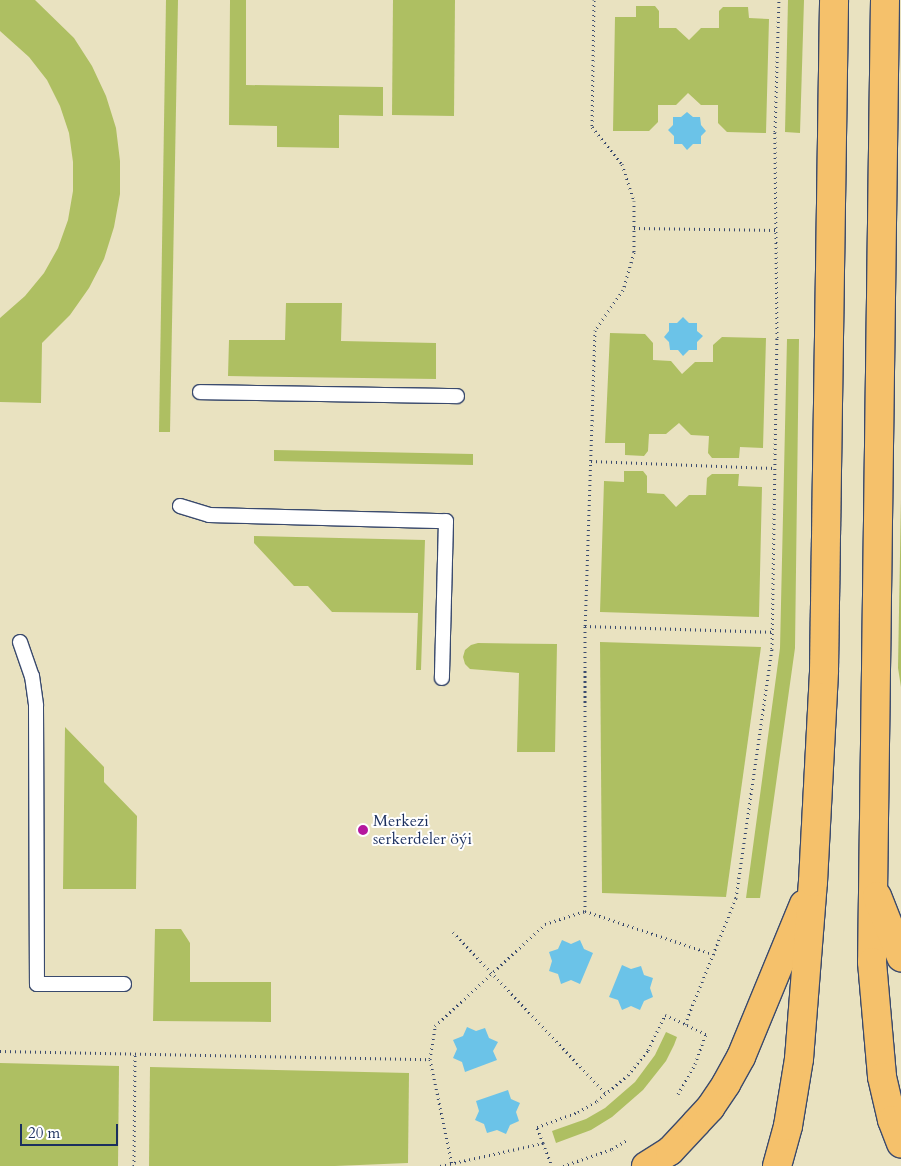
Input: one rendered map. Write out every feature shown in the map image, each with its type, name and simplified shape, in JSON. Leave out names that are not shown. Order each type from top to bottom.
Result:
[{"type":"main road","points":[[778,1166],[788,1126],[799,1059],[813,882],[824,660],[834,0]]},
{"type":"main road","points":[[885,0],[871,880],[872,962],[882,1077],[892,1120],[901,1143]]},
{"type":"main road","points":[[871,880],[901,957]]},
{"type":"main road","points":[[646,1166],[670,1151],[710,1108],[726,1084],[741,1057],[813,882]]},
{"type":"lane","points":[[200,392],[457,396]]},
{"type":"lane","points":[[180,506],[209,515],[446,521],[442,678]]},
{"type":"lane","points":[[20,642],[32,676],[36,706],[37,984],[124,984]]},
{"type":"path","points":[[585,910],[585,626],[595,330],[623,290],[634,252],[634,201],[622,164],[592,127],[594,0]]},
{"type":"path","points":[[685,1024],[736,898],[772,649],[779,0]]},
{"type":"path","points":[[634,228],[776,230]]},
{"type":"path","points":[[591,461],[774,468]]},
{"type":"path","points":[[585,626],[772,632]]},
{"type":"path","points":[[452,1164],[430,1059],[435,1026],[544,924],[585,910],[713,954]]},
{"type":"path","points":[[453,932],[606,1094]]},
{"type":"path","points":[[552,1166],[537,1126],[578,1112],[606,1094],[628,1075],[648,1050],[665,1015],[706,1034],[695,1064],[678,1094]]},
{"type":"path","points":[[0,1051],[430,1059]]},
{"type":"path","points":[[134,1166],[135,1054]]},
{"type":"path","points":[[563,1166],[612,1149],[633,1136]]},
{"type":"path","points":[[440,1166],[543,1143]]},
{"type":"green space","points":[[0,0],[35,0],[74,38],[92,66],[106,96],[116,128],[120,161],[120,194],[114,227],[104,259],[89,288],[70,315],[42,343],[41,403],[0,402],[0,318],[25,296],[44,273],[58,248],[68,220],[73,191],[73,162],[69,133],[60,106],[47,80],[29,57],[0,31]]},
{"type":"green space","points":[[166,0],[178,0],[170,432],[159,432]]},
{"type":"green space","points":[[230,0],[246,0],[246,85],[383,87],[383,116],[339,115],[339,148],[277,147],[277,126],[229,125]]},
{"type":"green space","points":[[393,0],[455,0],[454,116],[392,115]]},
{"type":"green space","points":[[788,0],[804,0],[800,133],[785,132]]},
{"type":"green space","points":[[636,6],[655,6],[659,11],[659,28],[676,28],[689,40],[701,28],[719,28],[719,11],[723,7],[748,7],[749,18],[769,19],[766,133],[727,132],[718,123],[718,105],[701,105],[688,93],[676,105],[658,105],[658,122],[649,131],[613,131],[615,17],[636,17]]},
{"type":"green space","points":[[286,303],[342,303],[341,341],[436,343],[436,379],[228,376],[229,340],[285,340]]},
{"type":"green space","points":[[610,333],[645,334],[653,343],[653,360],[671,361],[682,374],[695,362],[713,362],[713,345],[722,337],[766,338],[763,448],[740,447],[739,458],[712,458],[708,453],[709,436],[691,435],[679,423],[666,434],[649,434],[648,451],[644,456],[625,455],[625,443],[605,443]]},
{"type":"green space","points":[[787,339],[799,339],[795,648],[760,898],[746,898],[780,648]]},
{"type":"green space","points":[[274,450],[473,454],[473,465],[274,461]]},
{"type":"green space","points":[[624,471],[643,471],[647,476],[647,493],[664,494],[676,507],[689,495],[706,495],[707,478],[712,474],[739,474],[738,486],[762,487],[759,617],[600,612],[604,481],[624,482]]},
{"type":"green space","points":[[901,499],[901,687],[898,668]]},
{"type":"green space","points":[[254,536],[425,540],[421,670],[416,670],[418,613],[332,612],[308,586],[294,586],[254,543]]},
{"type":"green space","points":[[600,642],[761,647],[726,897],[602,893]]},
{"type":"green space","points":[[478,643],[557,644],[555,752],[517,752],[519,673],[470,669],[465,664],[463,657],[465,650],[471,645]]},
{"type":"green space","points":[[65,727],[104,767],[104,782],[137,816],[136,889],[63,889]]},
{"type":"green space","points":[[155,929],[181,929],[190,943],[190,982],[271,982],[271,1022],[153,1021]]},
{"type":"green space","points":[[666,1032],[677,1037],[674,1045],[666,1061],[643,1090],[612,1117],[591,1130],[556,1143],[552,1131],[586,1119],[605,1108],[635,1082],[655,1055]]},
{"type":"green space","points":[[0,1063],[119,1066],[118,1166],[0,1166]]},
{"type":"green space","points":[[150,1067],[409,1073],[408,1163],[335,1166],[149,1166]]},
{"type":"water","points":[[687,112],[693,117],[700,117],[701,125],[706,131],[701,136],[701,144],[693,144],[687,150],[682,144],[674,144],[674,136],[668,130],[673,125],[673,117],[681,117]]},
{"type":"water","points":[[683,317],[689,323],[697,323],[697,331],[703,336],[697,342],[697,350],[689,350],[683,356],[678,350],[670,350],[669,342],[664,337],[669,331],[669,323],[677,323]]},
{"type":"water","points":[[562,940],[571,944],[580,940],[584,949],[593,953],[580,984],[571,980],[561,984],[558,974],[549,971],[552,961],[549,952],[558,949]]},
{"type":"water","points":[[622,965],[631,969],[641,966],[644,975],[653,978],[650,988],[653,997],[644,1001],[640,1010],[631,1006],[622,1010],[618,1000],[609,997]]},
{"type":"water","points":[[467,1027],[476,1031],[485,1028],[489,1038],[498,1042],[493,1051],[497,1060],[465,1072],[462,1062],[453,1058],[457,1049],[453,1040],[463,1036]]},
{"type":"water","points":[[508,1090],[511,1099],[520,1103],[516,1112],[519,1121],[510,1125],[506,1134],[497,1130],[487,1133],[484,1124],[475,1120],[479,1111],[476,1101]]},
{"type":"place","name":"Merkezi serkerdeler öýi","points":[[363,830]]}]
